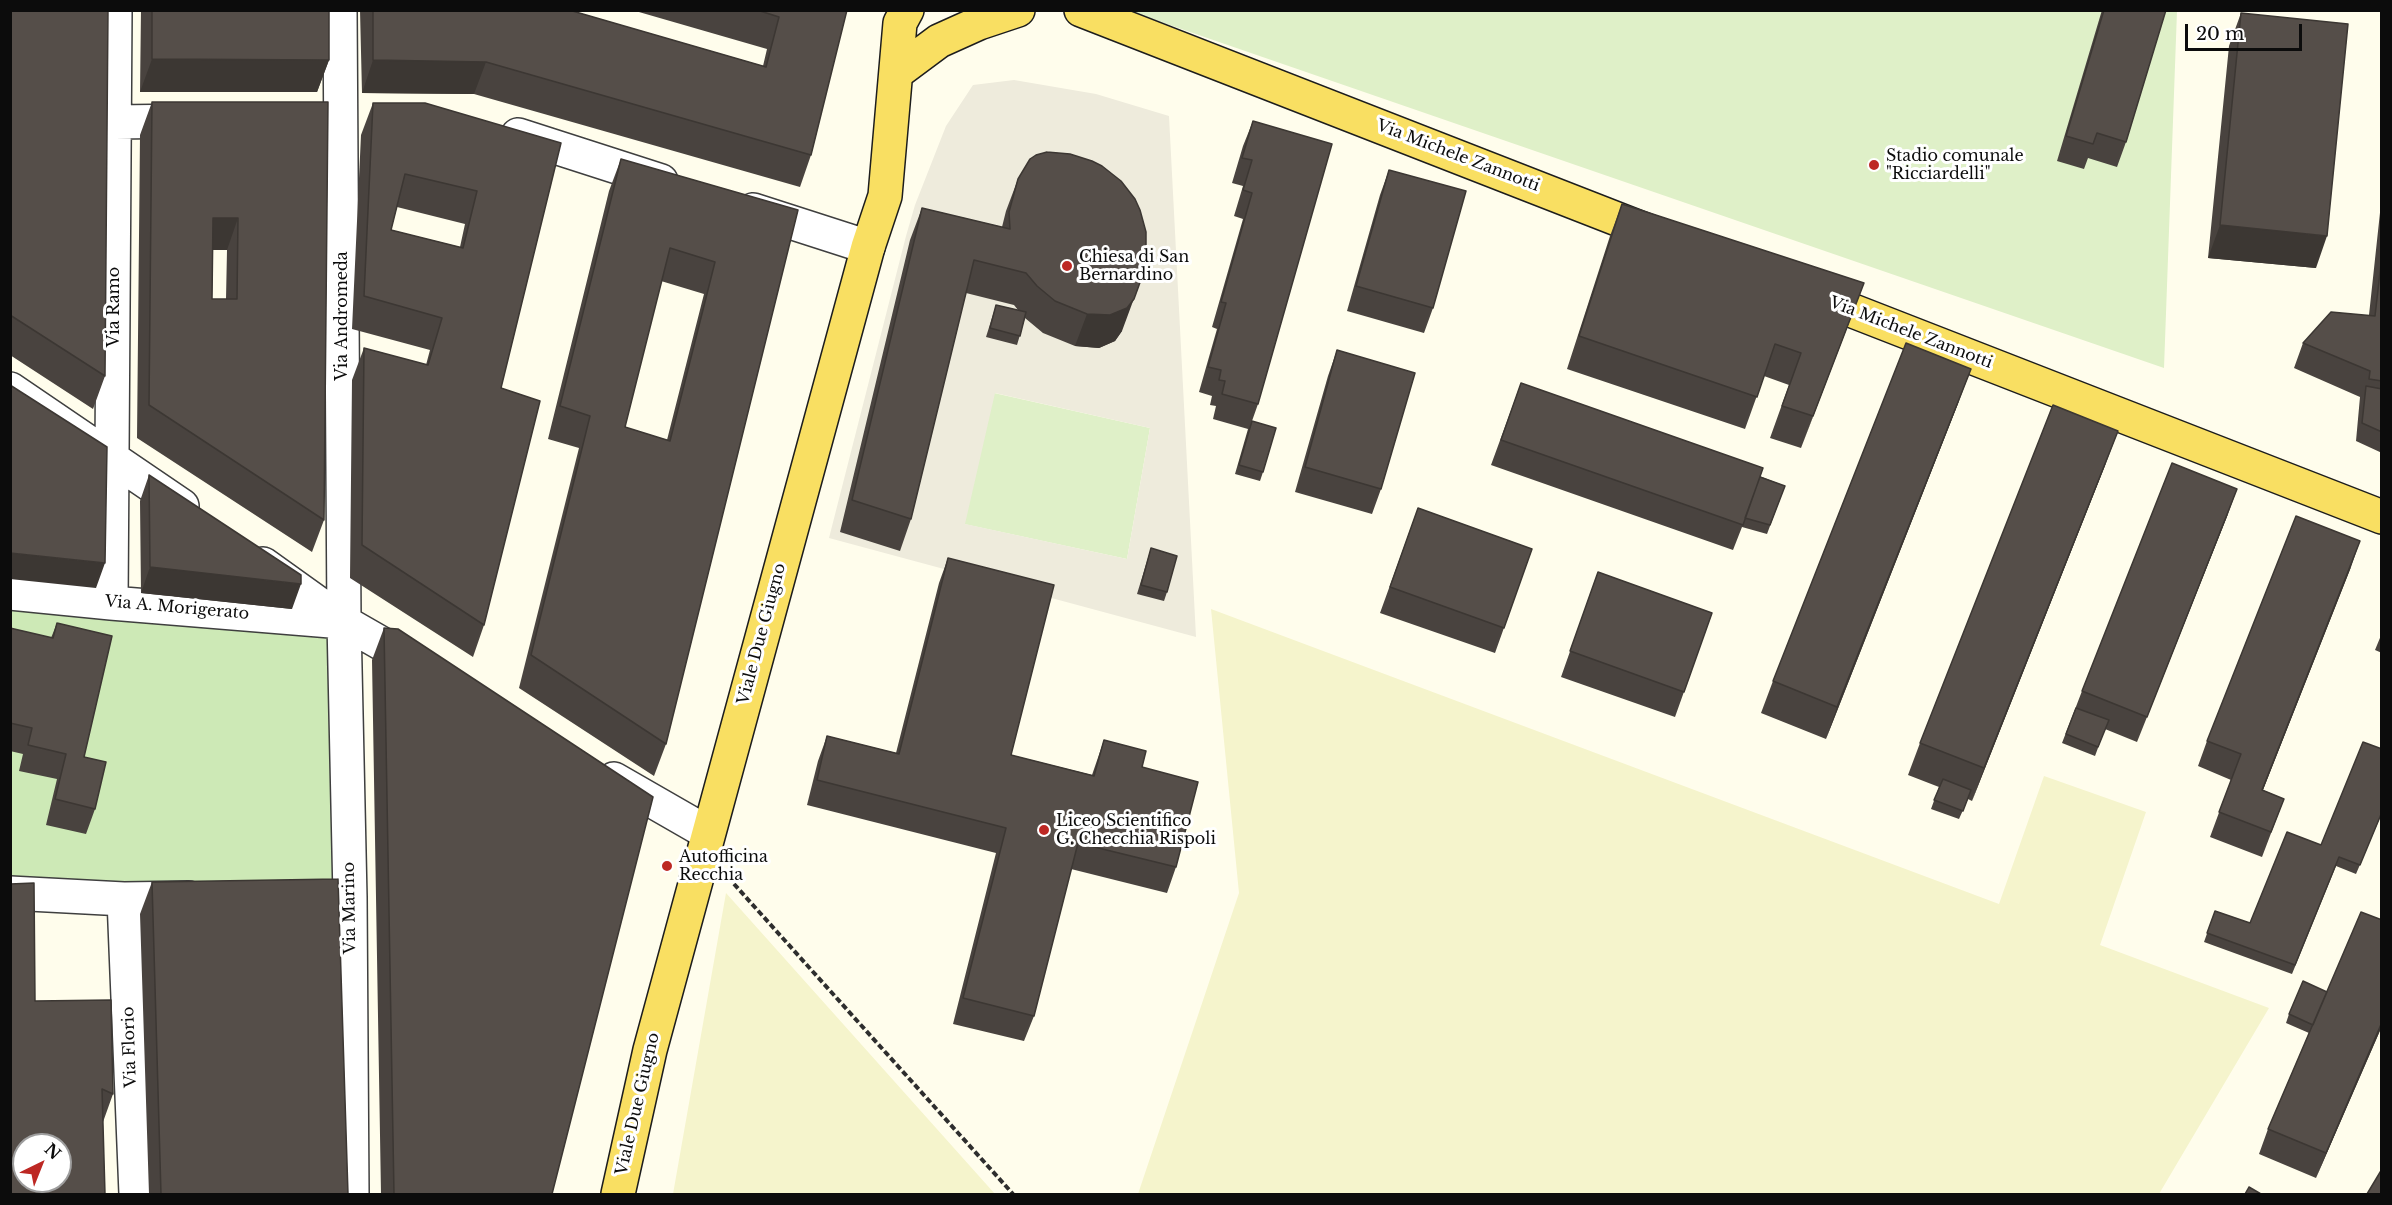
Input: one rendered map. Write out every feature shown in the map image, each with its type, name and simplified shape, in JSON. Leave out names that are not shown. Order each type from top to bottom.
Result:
[{"type":"main road","name":"Viale Due Giugno","points":[[618,1194],[650,1050],[705,842],[868,247],[885,196],[900,23],[907,10]]},
{"type":"main road","name":"Via Michele Zannotti","points":[[1081,10],[1130,21],[1690,247]]},
{"type":"main road","points":[[896,73],[939,41],[1011,11]]},
{"type":"main road","name":"Via Michele Zannotti","points":[[1790,286],[2382,517]]},
{"type":"street","name":"Via Ramo","points":[[111,603],[114,458],[115,10]]},
{"type":"street","name":"Via Andromeda","points":[[340,10],[353,118],[344,622]]},
{"type":"street","points":[[305,118],[353,118]]},
{"type":"street","points":[[115,123],[222,120]]},
{"type":"street","points":[[495,128],[687,189]]},
{"type":"street","points":[[721,200],[868,247]]},
{"type":"street","points":[[10,389],[114,458],[210,526]]},
{"type":"street","points":[[238,547],[344,622],[445,680]]},
{"type":"street","name":"Via A. Morigerato","points":[[10,593],[344,622]]},
{"type":"street","name":"Via Marino","points":[[344,622],[338,897],[352,1194]]},
{"type":"street","points":[[587,763],[705,842]]},
{"type":"street","points":[[10,893],[124,899],[219,898]]},
{"type":"street","name":"Via Florio","points":[[124,899],[136,1194]]},
{"type":"path","points":[[705,842],[1013,1194]]},
{"type":"green space","name":"Stadio comunale \"Ricciardelli\"","points":[[1136,10],[2177,11],[2164,368],[1135,13]]},
{"type":"green space","points":[[994,393],[1150,428],[1127,559],[964,524]]},
{"type":"green space","points":[[11,607],[337,630],[343,890],[11,885]]},
{"type":"green space","points":[[1211,609],[1999,904],[2044,776],[2146,812],[2100,945],[2269,1008],[2159,1194],[1138,1194],[1239,893]]},
{"type":"green space","points":[[726,893],[995,1194],[673,1194]]},
{"type":"shaded area","points":[[1014,80],[1096,94],[1169,116],[1196,637],[829,538],[915,205],[946,126],[973,85]],"holes":[[[995,393],[1150,428],[1127,559],[965,524]]]},
{"type":"building","points":[[10,10],[108,10],[105,376],[10,315]]},
{"type":"building","points":[[152,10],[329,10],[329,60],[152,59]]},
{"type":"building","points":[[373,10],[569,10],[766,67],[779,17],[757,10],[847,10],[811,155],[486,62],[373,60]]},
{"type":"building","points":[[2104,10],[2166,10],[2126,142],[2097,133],[2093,144],[2066,136]]},
{"type":"building","points":[[2241,13],[2348,24],[2327,236],[2220,225]]},
{"type":"building","points":[[152,102],[328,102],[324,520],[149,405]],"holes":[[[213,218],[238,218],[237,299],[212,299]]]},
{"type":"building","points":[[373,103],[425,103],[561,143],[501,388],[540,401],[484,625],[362,545],[364,348],[428,365],[442,318],[364,296]],"holes":[[[405,174],[477,191],[463,248],[391,230]]]},
{"type":"building","points":[[1253,121],[1332,144],[1258,404],[1222,394],[1225,381],[1219,380],[1221,370],[1208,367],[1226,303],[1221,302],[1252,193],[1243,190],[1252,160],[1242,158]]},
{"type":"building","points":[[1047,152],[1070,154],[1102,166],[1121,181],[1135,199],[1146,232],[1146,266],[1134,299],[1127,308],[1110,315],[1087,314],[1055,301],[1026,273],[974,260],[911,519],[852,500],[922,208],[1010,229],[1009,212],[1018,179],[1030,159]]},
{"type":"building","points":[[621,159],[798,210],[666,744],[531,655],[590,416],[560,406]],"holes":[[[670,248],[715,262],[670,441],[625,427]]]},
{"type":"building","points":[[1389,170],[1466,191],[1433,308],[1356,286]]},
{"type":"building","points":[[1622,204],[1864,283],[1813,416],[1782,406],[1801,353],[1775,344],[1757,397],[1579,336]]},
{"type":"building","points":[[2382,255],[2382,381],[2369,379],[2370,371],[2303,343],[2331,312],[2375,316]]},
{"type":"building","points":[[996,305],[1026,312],[1020,336],[990,328]]},
{"type":"building","points":[[1906,343],[1971,369],[1837,707],[1773,681]]},
{"type":"building","points":[[1337,350],[1415,373],[1381,489],[1305,467]]},
{"type":"building","points":[[1521,383],[1763,468],[1743,525],[1501,440]]},
{"type":"building","points":[[10,385],[107,447],[105,563],[10,553]]},
{"type":"building","points":[[2366,386],[2382,389],[2382,432],[2362,423]]},
{"type":"building","points":[[2053,405],[2118,431],[1984,768],[1920,743]]},
{"type":"building","points":[[1252,421],[1276,428],[1263,472],[1239,465]]},
{"type":"building","points":[[2172,463],[2237,489],[2147,717],[2082,691]]},
{"type":"building","points":[[149,475],[301,575],[301,584],[150,567]]},
{"type":"building","points":[[1760,477],[1785,486],[1770,525],[1745,518]]},
{"type":"building","points":[[1418,508],[1532,549],[1504,628],[1390,587]]},
{"type":"building","points":[[2296,516],[2360,541],[2262,790],[2284,799],[2271,832],[2219,812],[2241,754],[2207,741]]},
{"type":"building","points":[[1151,548],[1177,556],[1167,592],[1141,585]]},
{"type":"building","name":"Liceo Scientifico G. Checchia Rispoli","points":[[948,558],[1054,585],[1011,755],[1094,776],[1104,740],[1146,751],[1142,767],[1198,782],[1176,867],[1078,843],[1034,1016],[963,998],[1006,828],[817,780],[827,736],[899,754]]},
{"type":"building","points":[[1598,572],[1712,613],[1684,692],[1570,651]]},
{"type":"building","points":[[57,623],[112,636],[84,757],[106,762],[95,809],[55,799],[66,754],[28,745],[32,728],[10,723],[10,628],[53,638]]},
{"type":"building","points":[[384,628],[398,629],[653,797],[552,1194],[394,1194]]},
{"type":"building","points":[[2076,708],[2109,720],[2098,747],[2066,734]]},
{"type":"building","points":[[2363,742],[2382,749],[2382,812],[2360,865],[2339,857],[2295,965],[2207,933],[2215,911],[2250,923],[2287,832],[2321,845]]},
{"type":"building","points":[[1943,779],[1971,790],[1963,811],[1934,800]]},
{"type":"building","points":[[338,879],[348,1194],[161,1194],[152,882]]},
{"type":"building","points":[[34,883],[35,1001],[111,1000],[113,1094],[102,1089],[105,1194],[10,1194],[10,884]]},
{"type":"building","points":[[2361,912],[2382,920],[2382,1022],[2326,1153],[2268,1129]]},
{"type":"building","points":[[2303,981],[2327,992],[2313,1025],[2289,1014]]},
{"type":"building","points":[[2382,1169],[2382,1194],[2367,1194]]},
{"type":"building","points":[[2249,1187],[2261,1194],[2245,1194]]},
{"type":"place","name":"Stadio comunale \"Ricciardelli\"","points":[[1874,165]]},
{"type":"place","name":"Chiesa di San Bernardino","points":[[1067,266]]},
{"type":"place","name":"Liceo Scientifico G. Checchia Rispoli","points":[[1044,830]]},
{"type":"place","name":"Autofficina Recchia","points":[[667,866]]}]
